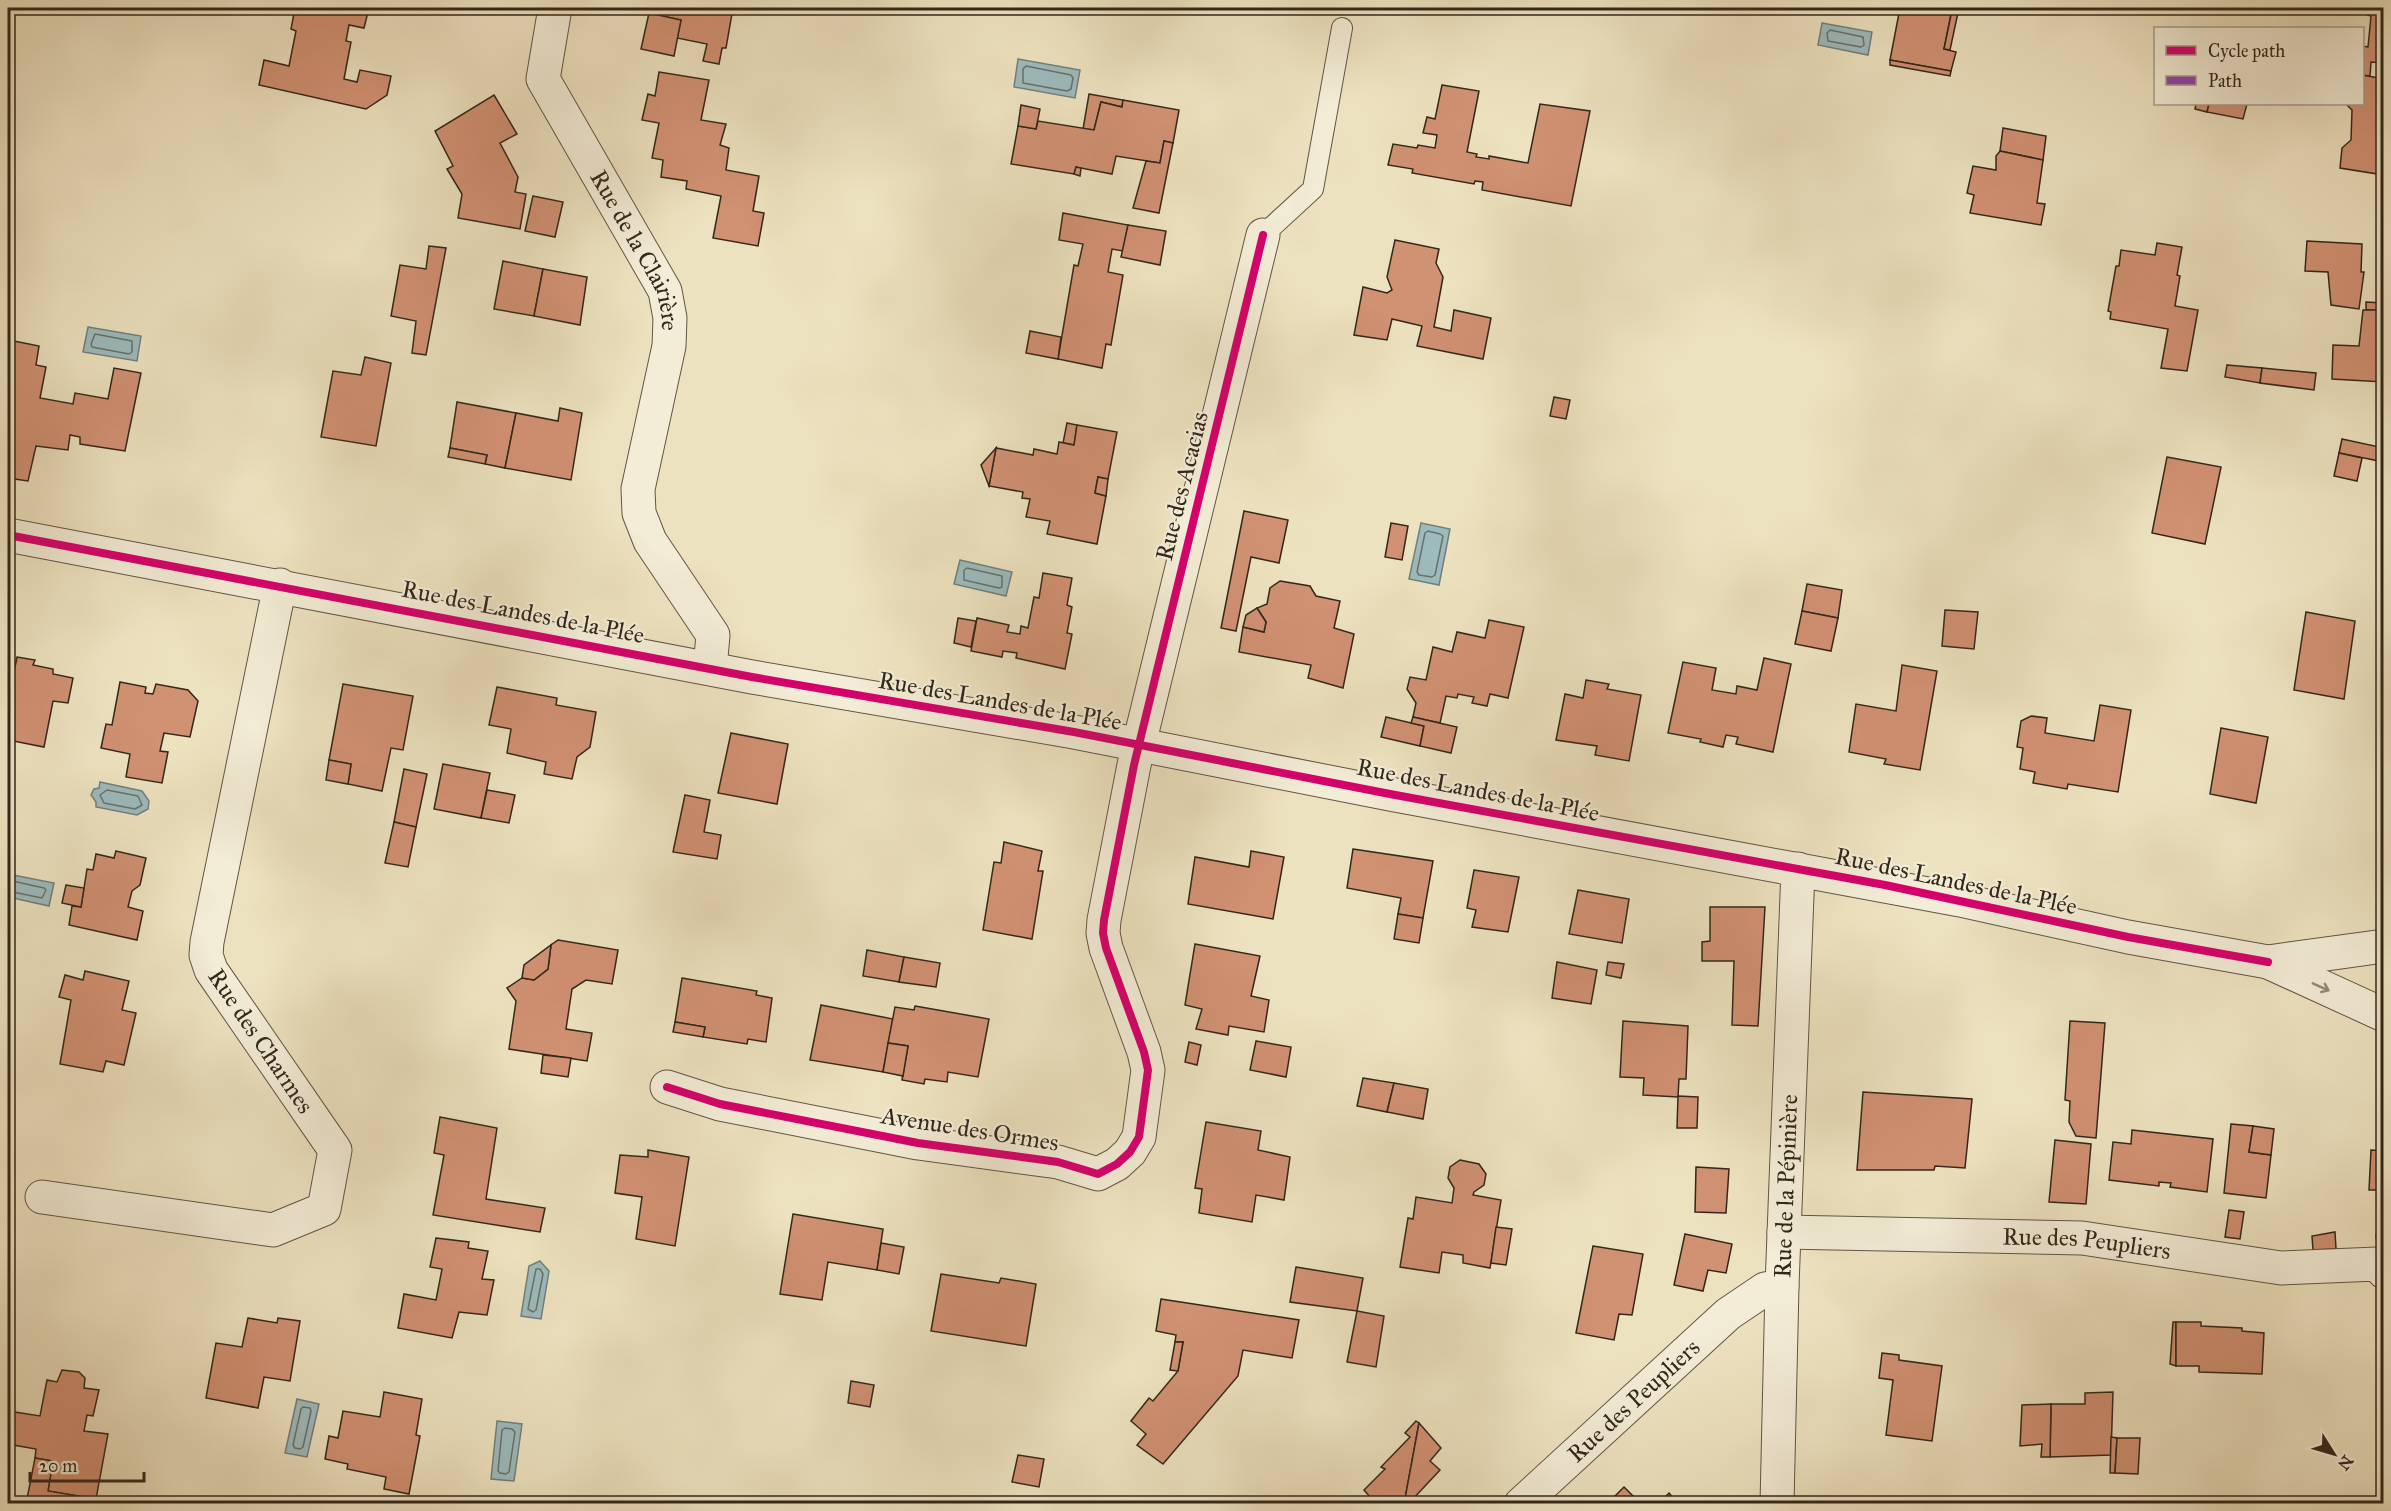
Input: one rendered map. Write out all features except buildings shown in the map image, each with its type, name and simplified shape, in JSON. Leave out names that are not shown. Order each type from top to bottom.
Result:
[{"type":"street","name":"Rue de la Clairière","points":[[555,8],[543,79],[665,291],[670,318],[669,346],[638,489],[639,513],[650,541],[713,635],[710,668]]},
{"type":"street","name":"Rue des Acacias","points":[[1139,746],[1263,235]]},
{"type":"street","name":"Rue des Landes de la Plée","points":[[8,535],[710,668],[1798,869],[1960,900],[2128,937],[2268,962],[2384,1015]]},
{"type":"street","name":"Rue des Charmes","points":[[42,1197],[273,1230],[324,1209],[335,1150],[211,970],[206,956],[280,585]]},
{"type":"street","name":"Avenue des Ormes","points":[[667,1087],[720,1104],[918,1143],[1058,1162],[1098,1174],[1117,1164],[1130,1152],[1139,1137],[1148,1070],[1144,1052],[1106,948],[1103,933],[1139,746]]},
{"type":"street","name":"Rue de la Pépinière","points":[[1777,1503],[1782,1286],[1798,869]]},
{"type":"street","name":"Rue des Landes de la Plée","points":[[2268,962],[2384,946]]},
{"type":"street","name":"Rue des Peupliers","points":[[1784,1232],[2082,1238],[2281,1268],[2377,1264],[2384,1272]]},
{"type":"street","name":"Rue des Peupliers","points":[[1521,1503],[1728,1314],[1765,1289],[1782,1286]]},
{"type":"lane","name":"Rue des Acacias","points":[[1263,235],[1313,189],[1342,28]]},
{"type":"water","points":[[1822,23],[1872,32],[1868,55],[1818,45]]},
{"type":"water","points":[[1018,59],[1080,70],[1075,98],[1014,87]]},
{"type":"water","points":[[88,327],[141,336],[137,361],[83,352]]},
{"type":"water","points":[[1421,523],[1450,529],[1439,585],[1409,579]]},
{"type":"water","points":[[960,560],[1012,572],[1006,596],[954,584]]},
{"type":"water","points":[[100,782],[142,791],[149,801],[148,809],[137,815],[96,807],[96,802],[91,795],[94,789],[99,788]]},
{"type":"water","points":[[8,874],[54,883],[49,906],[8,897]]},
{"type":"water","points":[[540,1261],[549,1271],[541,1319],[521,1316],[529,1266]]},
{"type":"water","points":[[297,1399],[319,1404],[307,1457],[285,1453]]},
{"type":"water","points":[[497,1421],[522,1424],[514,1481],[491,1479]]},
{"type":"marked path","points":[[2377,1264],[2384,1264]]},
{"type":"cycle path","points":[[667,1087],[720,1104],[918,1143],[1058,1162],[1098,1174],[1117,1164],[1130,1152],[1139,1137],[1148,1070],[1144,1052],[1106,948],[1103,933],[1104,920],[1134,765],[1263,235]]},
{"type":"cycle path","points":[[8,535],[752,677],[1074,732],[1390,794],[1885,885],[2128,937],[2268,962]]}]
